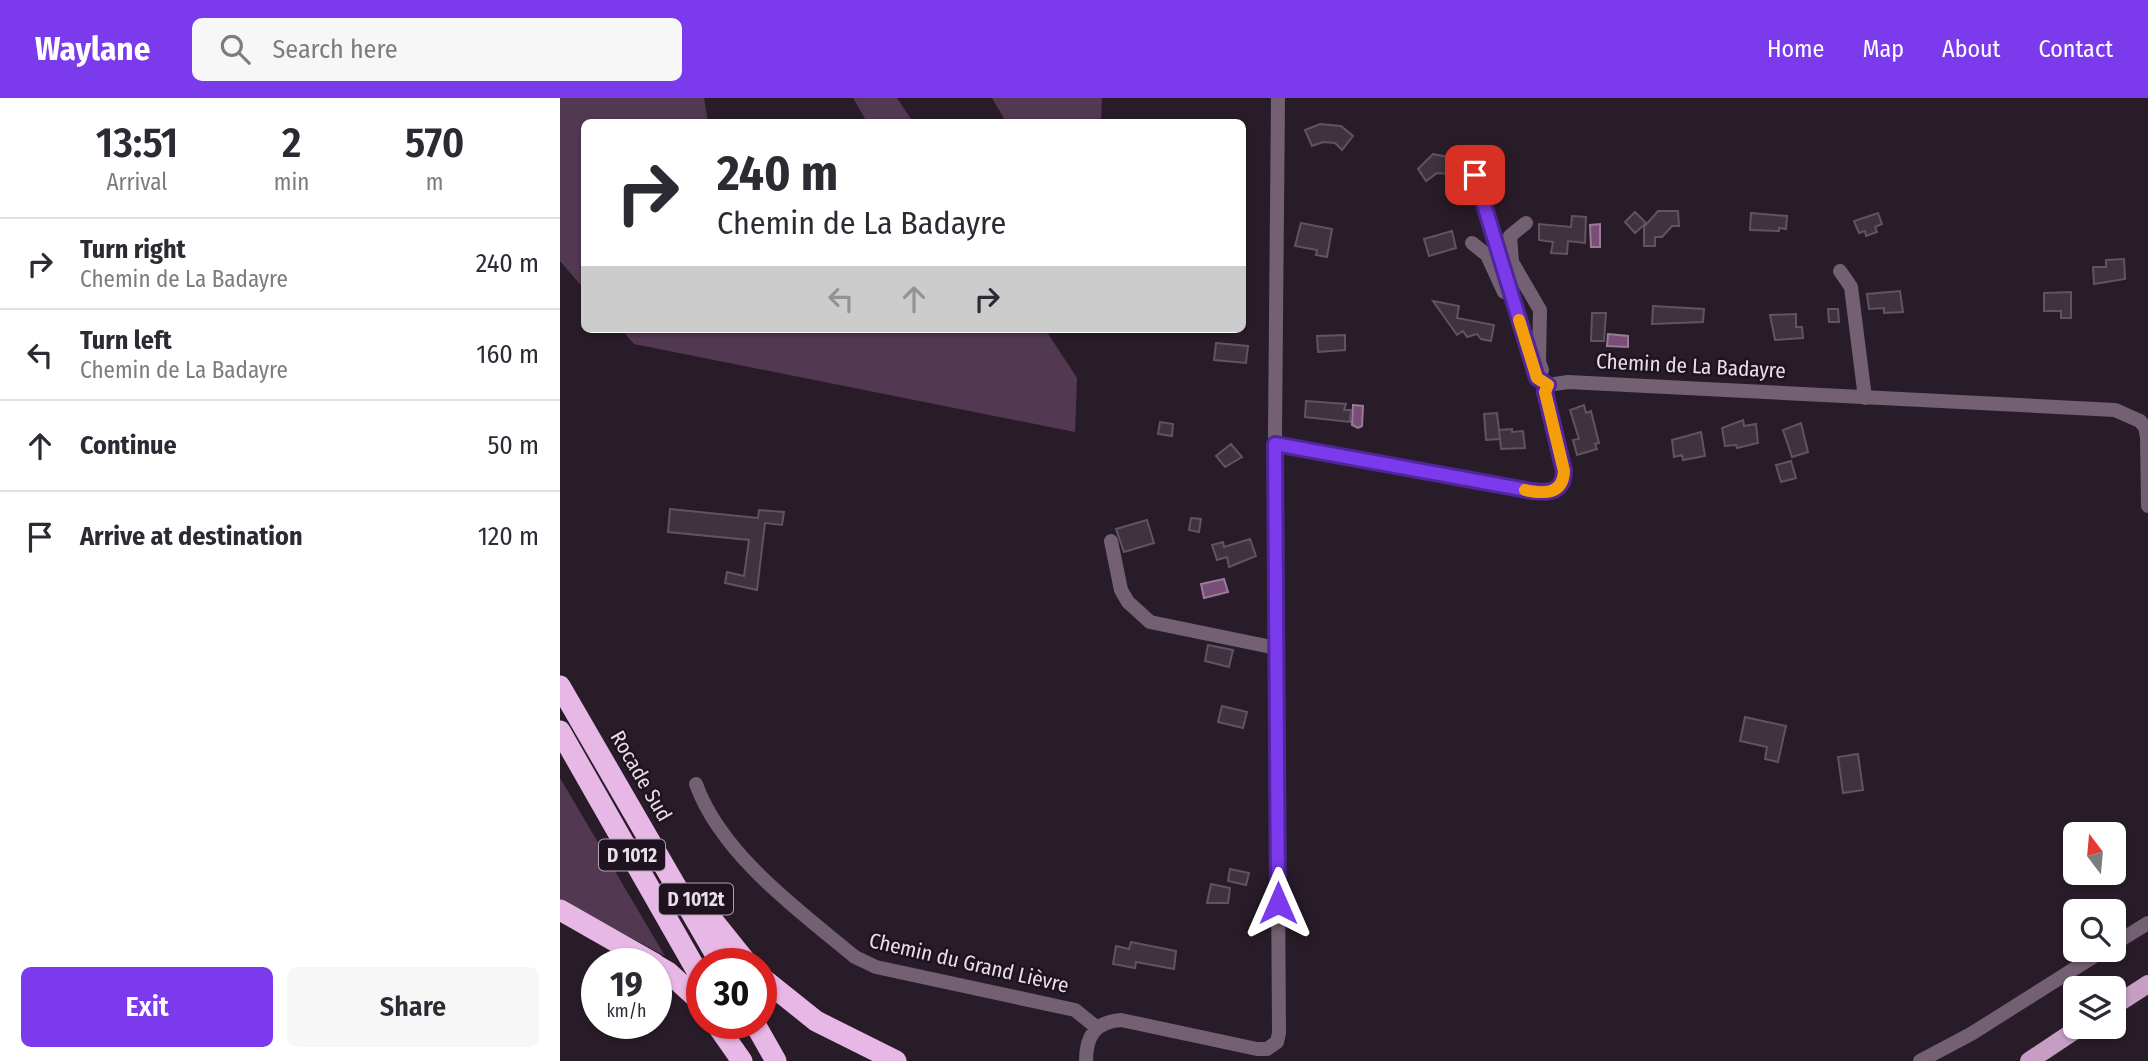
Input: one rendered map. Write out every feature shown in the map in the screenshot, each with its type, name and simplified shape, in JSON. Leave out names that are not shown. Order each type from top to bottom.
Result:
[{"type":"highway","name":"Rocade Sud","points":[[560,686],[712,948]]},
{"type":"highway","name":"D 1012","points":[[560,731],[686,951]]},
{"type":"highway","name":"D 1012t","points":[[646,832],[736,948]]},
{"type":"highway","points":[[560,910],[626,948]]},
{"type":"highway","points":[[672,976],[686,988]]},
{"type":"highway","points":[[777,990],[816,1021],[897,1061]]},
{"type":"highway","points":[[727,1039],[742,1061]]},
{"type":"highway","points":[[735,1039],[747,1061]]},
{"type":"highway","points":[[764,1039],[776,1061]]},
{"type":"main road","points":[[2126,998],[2148,984]]},
{"type":"main road","points":[[2029,1061],[2063,1039]]},
{"type":"street","points":[[1087,1061],[1089,1037],[1096,1027],[1108,1021],[1121,1020],[1257,1049],[1267,1049],[1277,1042],[1275,444],[1278,98]]},
{"type":"street","points":[[1475,175],[1537,378],[1548,385]]},
{"type":"street","points":[[1275,444],[1547,493],[1559,489],[1564,482],[1564,471],[1545,392],[1548,385],[1539,362],[1540,310],[1513,262],[1510,236],[1526,223]]},
{"type":"street","points":[[1472,243],[1487,255],[1501,288],[1514,304]]},
{"type":"street","points":[[1840,271],[1851,287],[1865,398]]},
{"type":"street","name":"Chemin de La Badayre","points":[[1548,385],[1568,382],[1714,387],[1865,398],[2115,410],[2140,421],[2145,427],[2148,506]]},
{"type":"street","points":[[1111,541],[1121,590],[1128,602],[1150,622],[1276,648]]},
{"type":"street","name":"Chemin du Grand Lièvre","points":[[695,784],[710,815],[737,854],[855,957],[876,967],[1075,1010],[1096,1027]]},
{"type":"street","points":[[2126,937],[2148,923]]},
{"type":"street","points":[[1920,1061],[1971,1034],[2085,962]]},
{"type":"shaded area","points":[[560,98],[704,98],[708,119],[581,119],[581,286],[560,261]]},
{"type":"shaded area","points":[[853,98],[897,98],[911,119],[865,119]]},
{"type":"shaded area","points":[[992,98],[1102,98],[1101,119],[1004,119]]},
{"type":"shaded area","points":[[1600,224],[1600,247],[1591,247],[1590,225]]},
{"type":"shaded area","points":[[624,333],[1048,333],[1077,378],[1075,432],[634,344]]},
{"type":"shaded area","points":[[1608,334],[1628,336],[1628,347],[1607,346]]},
{"type":"shaded area","points":[[1353,405],[1363,406],[1362,426],[1358,428],[1352,425]]},
{"type":"shaded area","points":[[1224,579],[1228,592],[1204,598],[1201,584]]},
{"type":"shaded area","points":[[560,778],[660,948],[650,948],[560,900]]},
{"type":"building","points":[[1320,124],[1341,126],[1353,136],[1342,150],[1335,143],[1323,142],[1312,146],[1305,130]]},
{"type":"building","points":[[1433,154],[1463,160],[1460,175],[1437,173],[1426,181],[1418,169]]},
{"type":"building","points":[[1658,211],[1678,211],[1679,226],[1672,226],[1662,237],[1655,237],[1655,246],[1644,246],[1644,227]]},
{"type":"building","points":[[1635,212],[1646,223],[1635,233],[1625,222]]},
{"type":"building","points":[[1751,213],[1787,216],[1786,229],[1750,230]]},
{"type":"building","points":[[1878,213],[1882,224],[1875,227],[1877,232],[1866,236],[1865,231],[1859,233],[1854,221]]},
{"type":"building","points":[[1572,216],[1586,217],[1585,243],[1568,241],[1567,254],[1551,253],[1553,242],[1539,240],[1539,224],[1571,227]]},
{"type":"building","points":[[1301,223],[1332,229],[1327,257],[1316,255],[1317,250],[1295,246]]},
{"type":"building","points":[[1452,231],[1456,248],[1429,256],[1424,239]]},
{"type":"building","points":[[2124,259],[2125,279],[2094,284],[2093,267],[2106,267],[2106,260]]},
{"type":"building","points":[[1900,291],[1903,312],[1884,313],[1884,308],[1869,309],[1867,294]]},
{"type":"building","points":[[2071,292],[2071,318],[2061,318],[2061,311],[2044,311],[2044,293]]},
{"type":"building","points":[[1433,301],[1459,306],[1457,318],[1494,325],[1491,341],[1481,339],[1477,334],[1467,337],[1463,331],[1457,335]]},
{"type":"building","points":[[1653,306],[1704,309],[1703,322],[1652,324]]},
{"type":"building","points":[[1828,309],[1838,309],[1839,322],[1829,322]]},
{"type":"building","points":[[1592,313],[1606,313],[1604,341],[1591,341]]},
{"type":"building","points":[[1796,314],[1796,327],[1802,327],[1803,338],[1775,340],[1770,315]]},
{"type":"building","points":[[1345,335],[1345,350],[1318,352],[1317,336]]},
{"type":"building","points":[[1216,343],[1248,346],[1246,363],[1214,360]]},
{"type":"building","points":[[1306,401],[1346,404],[1344,410],[1351,410],[1350,422],[1305,417]]},
{"type":"building","points":[[1584,405],[1586,413],[1591,411],[1599,443],[1595,444],[1597,449],[1577,455],[1573,440],[1579,439],[1570,410]]},
{"type":"building","points":[[1497,413],[1500,439],[1486,440],[1484,414]]},
{"type":"building","points":[[1743,420],[1744,426],[1756,424],[1758,443],[1737,448],[1736,445],[1725,446],[1722,428]]},
{"type":"building","points":[[1160,422],[1173,424],[1172,436],[1158,434]]},
{"type":"building","points":[[1801,423],[1808,452],[1792,457],[1783,430]]},
{"type":"building","points":[[1512,429],[1512,432],[1523,431],[1525,448],[1501,449],[1499,430]]},
{"type":"building","points":[[1701,432],[1705,456],[1683,460],[1682,455],[1674,457],[1672,440]]},
{"type":"building","points":[[1231,444],[1242,457],[1225,467],[1216,456]]},
{"type":"building","points":[[1791,461],[1796,478],[1781,482],[1776,465]]},
{"type":"building","points":[[670,509],[758,518],[759,510],[784,512],[782,525],[765,523],[757,590],[725,583],[727,572],[744,576],[749,540],[668,532]]},
{"type":"building","points":[[1191,518],[1201,519],[1199,532],[1189,530]]},
{"type":"building","points":[[1147,520],[1154,543],[1124,552],[1116,529]]},
{"type":"building","points":[[1250,539],[1256,556],[1229,567],[1227,557],[1217,560],[1212,545],[1223,542],[1224,547]]},
{"type":"building","points":[[1208,645],[1233,650],[1229,667],[1205,661]]},
{"type":"building","points":[[1222,706],[1247,712],[1243,728],[1218,722]]},
{"type":"building","points":[[1745,717],[1786,726],[1778,762],[1765,759],[1767,747],[1740,741]]},
{"type":"building","points":[[1858,754],[1863,790],[1843,793],[1838,757]]},
{"type":"building","points":[[1230,869],[1249,873],[1246,885],[1228,881]]},
{"type":"building","points":[[1211,884],[1230,888],[1228,903],[1207,903]]},
{"type":"building","points":[[1131,942],[1176,951],[1174,969],[1136,962],[1135,968],[1113,964],[1116,946],[1129,949]]},
{"type":"slow traffic","points":[[1519,320],[1537,378],[1548,385],[1545,392],[1564,471],[1564,482],[1559,489],[1547,493],[1525,490]]},
{"type":"route","points":[[1278,903],[1275,444],[1301,446],[1547,493],[1559,489],[1564,482],[1564,471],[1545,392],[1548,385],[1537,378],[1475,175]]}]
